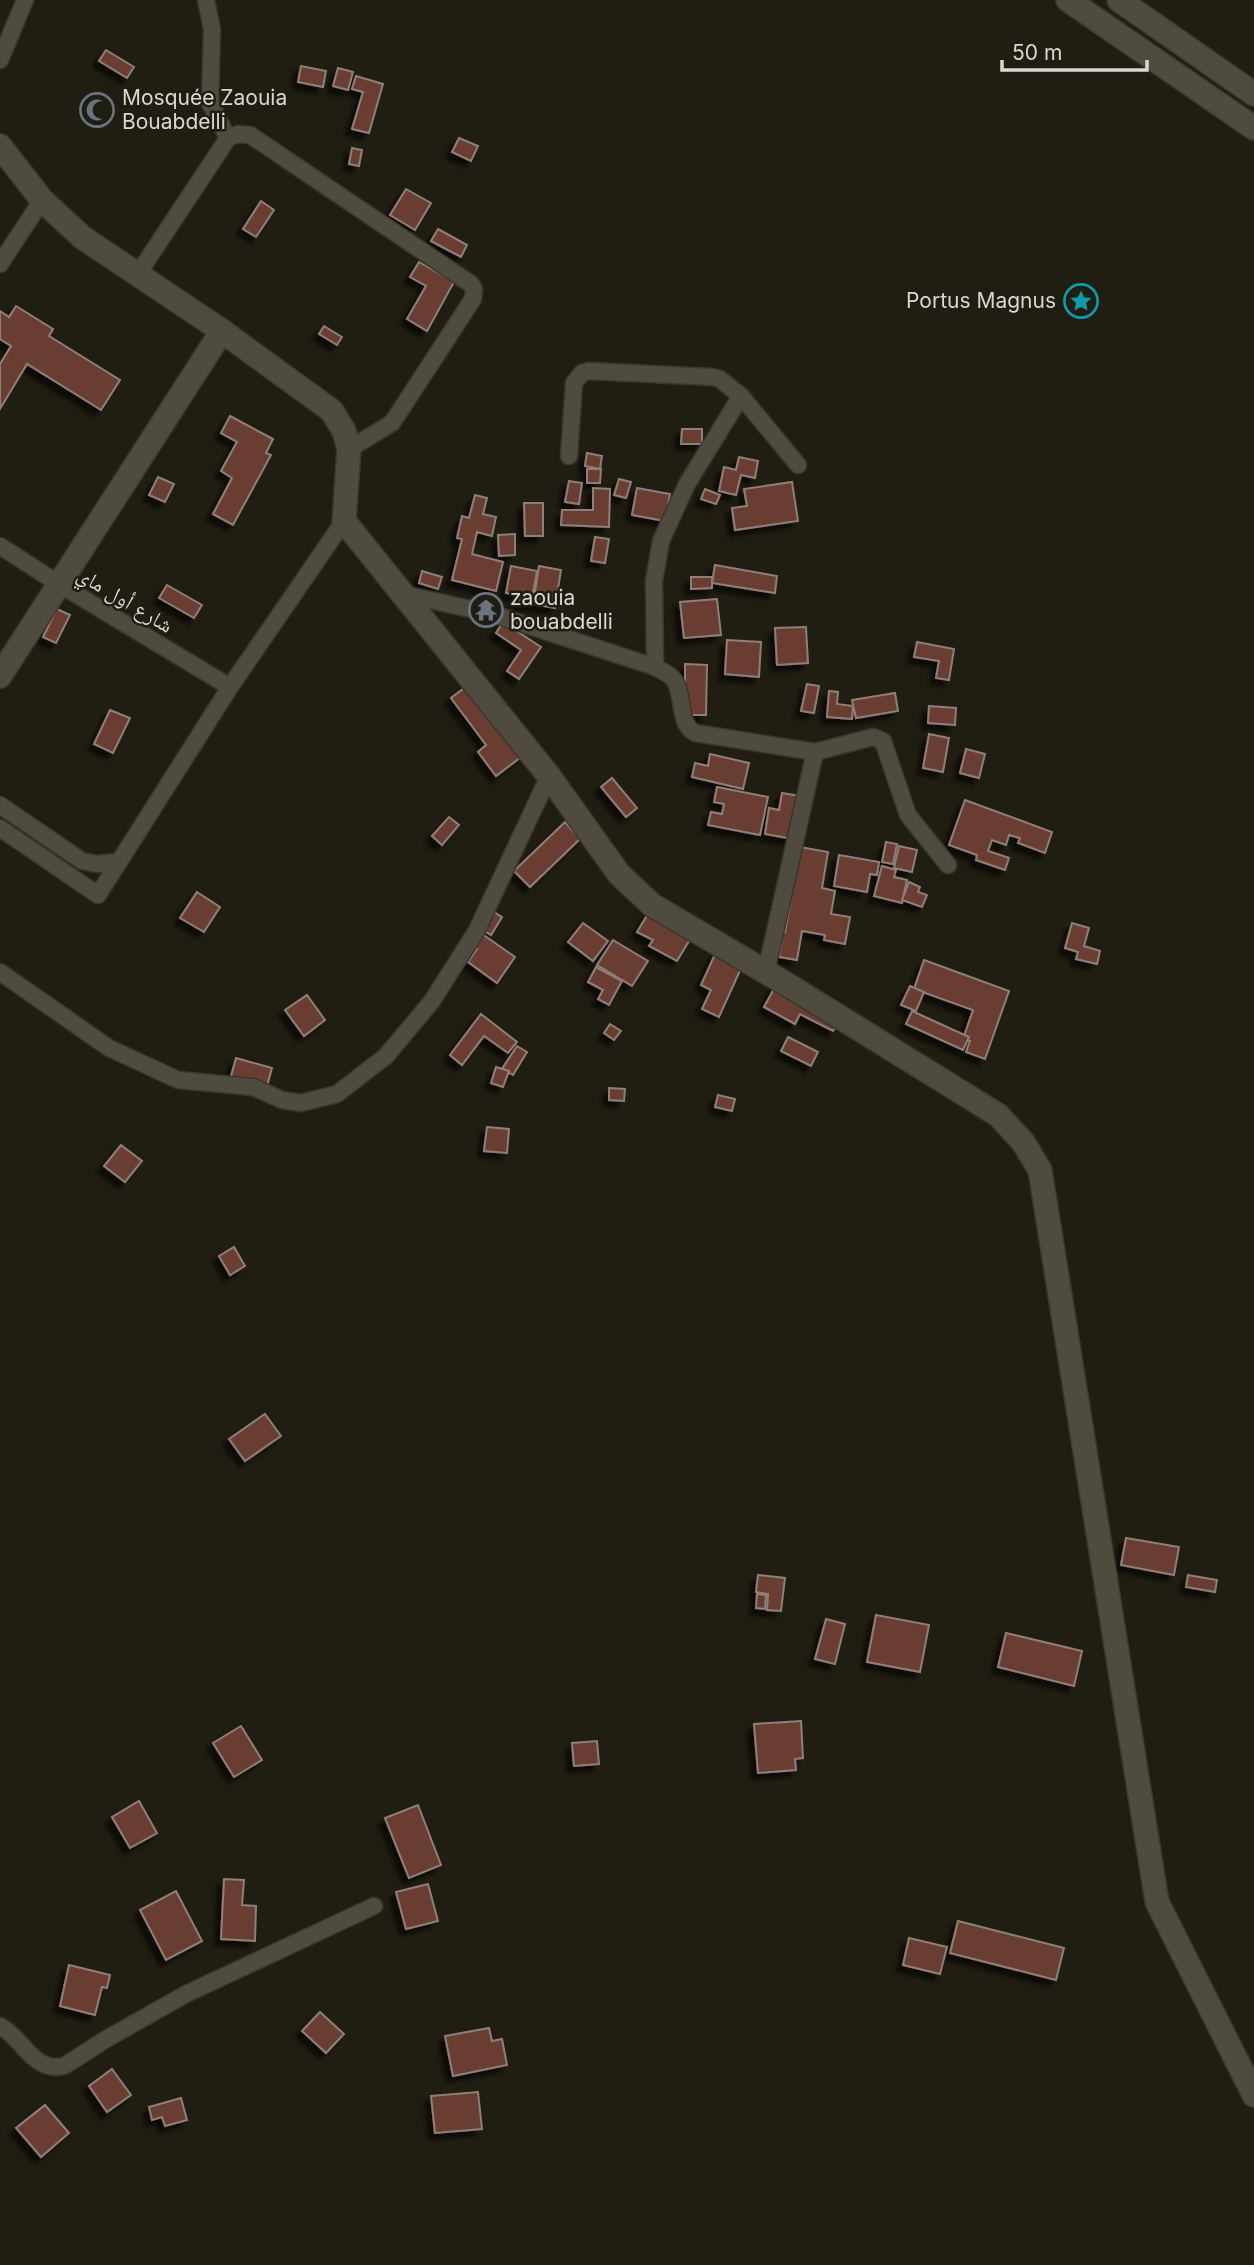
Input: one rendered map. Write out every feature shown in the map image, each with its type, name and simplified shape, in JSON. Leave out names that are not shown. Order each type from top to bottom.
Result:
[{"type":"street","points":[[0,60],[25,0]]},
{"type":"street","points":[[206,0],[212,29],[210,103],[228,138]]},
{"type":"street","points":[[1068,0],[1254,128]]},
{"type":"street","points":[[1119,0],[1254,94]]},
{"type":"street","points":[[138,274],[228,138],[238,134],[250,135],[471,284],[474,289],[473,299],[392,423],[349,449]]},
{"type":"street","points":[[0,146],[42,200],[82,237],[222,331],[332,411],[344,431],[349,449],[344,521],[230,687],[98,895],[0,828]]},
{"type":"street","points":[[0,264],[42,200]]},
{"type":"street","points":[[0,676],[222,331]]},
{"type":"street","points":[[569,456],[574,383],[583,373],[589,371],[720,379],[741,396],[798,466]]},
{"type":"street","points":[[655,667],[654,581],[661,541],[687,484],[741,396]]},
{"type":"street","points":[[344,521],[549,776],[619,874],[652,905],[998,1115],[1023,1142],[1040,1170],[1157,1902],[1254,2095]]},
{"type":"street","name":"شارع أول ماي","points":[[0,546],[230,687]]},
{"type":"street","points":[[402,594],[493,614],[655,667],[672,677],[677,684],[686,725],[695,733],[816,752],[873,737],[883,741],[908,815],[948,865]]},
{"type":"street","points":[[766,972],[816,752]]},
{"type":"street","points":[[0,972],[108,1048],[178,1080],[253,1087],[282,1100],[301,1103],[337,1094],[386,1056],[432,1001],[477,930],[549,776]]},
{"type":"street","points":[[0,805],[82,861],[97,864],[119,862]]},
{"type":"street","points":[[0,2026],[41,2065],[64,2067],[108,2038],[186,1994],[374,1906]]},
{"type":"building","points":[[106,50],[134,67],[127,78],[99,61]]},
{"type":"building","points":[[301,66],[326,71],[323,87],[298,82]]},
{"type":"building","points":[[338,68],[353,72],[348,90],[333,86]]},
{"type":"building","points":[[356,76],[383,84],[369,133],[352,129],[363,92],[352,89]]},
{"type":"building","points":[[459,138],[478,146],[471,161],[452,152]]},
{"type":"building","points":[[352,148],[362,150],[359,166],[349,164]]},
{"type":"building","points":[[406,189],[431,203],[415,230],[390,215]]},
{"type":"building","points":[[261,201],[274,210],[256,237],[243,229]]},
{"type":"building","points":[[438,229],[467,245],[461,257],[431,241]]},
{"type":"building","points":[[419,262],[454,282],[427,331],[407,319],[426,286],[410,277]]},
{"type":"building","points":[[16,306],[53,329],[49,336],[120,380],[101,410],[27,364],[0,409],[0,364],[11,346],[0,339],[0,311],[9,317]]},
{"type":"building","points":[[324,326],[342,337],[337,345],[319,334]]},
{"type":"building","points":[[230,416],[273,439],[266,453],[271,455],[233,525],[213,514],[232,478],[221,471],[237,442],[221,433]]},
{"type":"building","points":[[682,429],[702,429],[702,444],[681,444]]},
{"type":"building","points":[[587,453],[602,456],[600,469],[585,466]]},
{"type":"building","points":[[739,457],[758,461],[755,478],[741,475],[736,495],[719,491],[724,467],[736,470]]},
{"type":"building","points":[[587,469],[601,469],[600,483],[587,483]]},
{"type":"building","points":[[158,477],[174,484],[165,502],[149,495]]},
{"type":"building","points":[[619,479],[631,482],[626,498],[614,495]]},
{"type":"building","points":[[569,481],[582,483],[579,504],[565,502]]},
{"type":"building","points":[[792,482],[798,521],[735,530],[732,508],[747,506],[744,489]]},
{"type":"building","points":[[593,488],[610,489],[609,527],[561,525],[562,510],[593,510]]},
{"type":"building","points":[[637,488],[670,494],[665,521],[632,515]]},
{"type":"building","points":[[705,489],[720,495],[716,504],[701,499]]},
{"type":"building","points":[[475,495],[487,498],[483,514],[496,517],[492,536],[477,532],[472,554],[503,562],[496,591],[452,580],[462,539],[457,538],[462,516],[469,518]]},
{"type":"building","points":[[524,503],[543,503],[543,536],[525,536]]},
{"type":"building","points":[[515,534],[515,555],[499,556],[498,535]]},
{"type":"building","points":[[595,537],[609,539],[605,563],[591,561]]},
{"type":"building","points":[[715,565],[777,576],[775,593],[712,583]]},
{"type":"building","points":[[511,566],[537,571],[531,605],[518,603],[520,596],[506,593]]},
{"type":"building","points":[[539,566],[561,570],[555,608],[533,604]]},
{"type":"building","points":[[422,571],[442,577],[438,589],[419,583]]},
{"type":"building","points":[[691,577],[712,577],[712,588],[691,589]]},
{"type":"building","points":[[167,585],[202,605],[194,618],[159,598]]},
{"type":"building","points":[[717,599],[721,635],[684,638],[680,602]]},
{"type":"building","points":[[57,609],[70,615],[56,643],[43,637]]},
{"type":"building","points":[[503,622],[541,647],[519,679],[507,671],[521,650],[496,633]]},
{"type":"building","points":[[806,627],[808,663],[777,665],[775,628]]},
{"type":"building","points":[[727,640],[761,642],[759,677],[725,674]]},
{"type":"building","points":[[917,642],[954,649],[949,680],[936,678],[939,661],[914,657]]},
{"type":"building","points":[[685,664],[707,665],[706,715],[685,715]]},
{"type":"building","points":[[471,683],[525,754],[496,776],[478,752],[486,745],[451,698]]},
{"type":"building","points":[[807,684],[819,686],[814,713],[801,711]]},
{"type":"building","points":[[829,691],[838,692],[837,704],[853,706],[852,719],[827,717]]},
{"type":"building","points":[[895,693],[898,711],[856,718],[852,700]]},
{"type":"building","points":[[929,706],[956,708],[955,725],[928,723]]},
{"type":"building","points":[[110,710],[130,718],[113,753],[94,744]]},
{"type":"building","points":[[929,734],[949,738],[943,772],[923,768]]},
{"type":"building","points":[[966,749],[985,754],[979,778],[960,773]]},
{"type":"building","points":[[710,754],[749,763],[743,789],[692,777],[695,763],[708,766]]},
{"type":"building","points":[[612,778],[637,808],[626,817],[601,787]]},
{"type":"building","points":[[717,787],[768,797],[760,835],[708,825],[711,812],[722,814],[724,804],[714,802]]},
{"type":"building","points":[[782,793],[801,796],[793,839],[765,834],[769,808],[779,810]]},
{"type":"building","points":[[965,800],[1052,832],[1045,853],[1018,843],[1020,838],[1009,835],[1006,845],[992,840],[988,851],[1009,858],[1005,870],[976,860],[977,855],[949,845]]},
{"type":"building","points":[[449,817],[459,825],[442,845],[432,836]]},
{"type":"building","points":[[565,822],[580,839],[530,887],[514,871]]},
{"type":"building","points":[[886,842],[897,844],[893,864],[882,862]]},
{"type":"building","points":[[899,846],[917,850],[912,872],[894,868]]},
{"type":"building","points":[[800,847],[828,852],[822,888],[835,891],[831,914],[850,917],[845,944],[824,940],[825,935],[802,931],[797,960],[779,957]]},
{"type":"building","points":[[839,855],[879,862],[877,875],[870,874],[867,892],[834,886]]},
{"type":"building","points":[[882,866],[896,870],[894,877],[907,880],[902,903],[874,896]]},
{"type":"building","points":[[909,882],[920,887],[918,892],[927,895],[922,907],[902,900]]},
{"type":"building","points":[[197,892],[220,907],[204,932],[180,918]]},
{"type":"building","points":[[489,909],[502,917],[491,935],[477,926]]},
{"type":"building","points":[[649,912],[692,936],[677,961],[649,946],[653,940],[637,932]]},
{"type":"building","points":[[583,923],[608,941],[593,961],[568,942]]},
{"type":"building","points":[[1072,923],[1089,928],[1084,946],[1100,951],[1097,964],[1076,959],[1078,952],[1065,948]]},
{"type":"building","points":[[475,929],[515,957],[497,983],[468,962],[477,949],[466,941]]},
{"type":"building","points":[[613,940],[648,961],[632,986],[597,965]]},
{"type":"building","points":[[716,952],[743,964],[719,1017],[702,1009],[711,990],[701,985]]},
{"type":"building","points":[[924,960],[1009,991],[985,1059],[966,1052],[970,1041],[963,1039],[973,1010],[914,989]]},
{"type":"building","points":[[596,967],[622,981],[609,1005],[598,999],[603,990],[588,982]]},
{"type":"building","points":[[777,983],[841,1017],[833,1031],[800,1014],[795,1024],[764,1007]]},
{"type":"building","points":[[910,986],[924,992],[916,1011],[901,1005]]},
{"type":"building","points":[[307,995],[325,1020],[304,1036],[285,1010]]},
{"type":"building","points":[[912,1011],[969,1037],[963,1050],[906,1024]]},
{"type":"building","points":[[481,1014],[517,1042],[508,1053],[484,1036],[462,1065],[450,1055]]},
{"type":"building","points":[[610,1024],[621,1031],[614,1040],[604,1033]]},
{"type":"building","points":[[788,1037],[818,1052],[811,1066],[781,1051]]},
{"type":"building","points":[[517,1046],[527,1052],[513,1075],[502,1069]]},
{"type":"building","points":[[236,1058],[272,1068],[267,1086],[231,1076]]},
{"type":"building","points":[[496,1067],[509,1071],[503,1087],[491,1083]]},
{"type":"building","points":[[609,1088],[625,1089],[624,1101],[609,1100]]},
{"type":"building","points":[[718,1095],[735,1099],[732,1111],[715,1107]]},
{"type":"building","points":[[487,1127],[509,1129],[507,1153],[484,1151]]},
{"type":"building","points":[[121,1145],[142,1161],[125,1182],[104,1166]]},
{"type":"building","points":[[234,1247],[245,1266],[230,1275],[219,1256]]},
{"type":"building","points":[[265,1414],[281,1436],[245,1461],[229,1439]]},
{"type":"building","points":[[1126,1538],[1179,1547],[1174,1575],[1121,1565]]},
{"type":"building","points":[[758,1575],[785,1578],[781,1611],[767,1610],[768,1594],[756,1592]]},
{"type":"building","points":[[1188,1575],[1217,1580],[1215,1592],[1186,1587]]},
{"type":"building","points":[[757,1594],[766,1595],[765,1609],[756,1608]]},
{"type":"building","points":[[876,1615],[929,1625],[920,1672],[867,1662]]},
{"type":"building","points":[[826,1619],[845,1624],[835,1664],[815,1659]]},
{"type":"building","points":[[1006,1633],[1082,1651],[1074,1686],[998,1667]]},
{"type":"building","points":[[801,1721],[803,1758],[795,1759],[796,1770],[758,1773],[754,1724]]},
{"type":"building","points":[[241,1726],[262,1760],[234,1777],[213,1743]]},
{"type":"building","points":[[597,1741],[599,1764],[574,1766],[572,1743]]},
{"type":"building","points":[[139,1801],[157,1833],[130,1848],[112,1817]]},
{"type":"building","points":[[418,1805],[441,1865],[409,1878],[385,1818]]},
{"type":"building","points":[[224,1879],[244,1880],[242,1905],[256,1906],[255,1941],[221,1939]]},
{"type":"building","points":[[428,1884],[438,1921],[406,1929],[396,1892]]},
{"type":"building","points":[[176,1891],[202,1941],[166,1960],[140,1910]]},
{"type":"building","points":[[958,1921],[1064,1948],[1056,1980],[950,1953]]},
{"type":"building","points":[[909,1938],[947,1947],[940,1974],[903,1965]]},
{"type":"building","points":[[69,1965],[110,1975],[107,1988],[102,1987],[95,2015],[60,2006]]},
{"type":"building","points":[[320,2012],[344,2034],[326,2053],[302,2031]]},
{"type":"building","points":[[489,2028],[492,2041],[502,2039],[507,2065],[453,2076],[445,2036]]},
{"type":"building","points":[[112,2069],[131,2095],[107,2112],[89,2086]]},
{"type":"building","points":[[478,2092],[482,2129],[435,2133],[431,2096]]},
{"type":"building","points":[[181,2098],[187,2120],[165,2126],[162,2117],[152,2120],[149,2107]]},
{"type":"building","points":[[45,2105],[69,2133],[41,2157],[16,2128]]},
{"type":"place","name":"Mosquée Zaouia Bouabdelli","points":[[97,110]]},
{"type":"place","name":"Portus Magnus","points":[[1081,301]]},
{"type":"place","name":"zaouia bouabdelli","points":[[486,610]]}]
